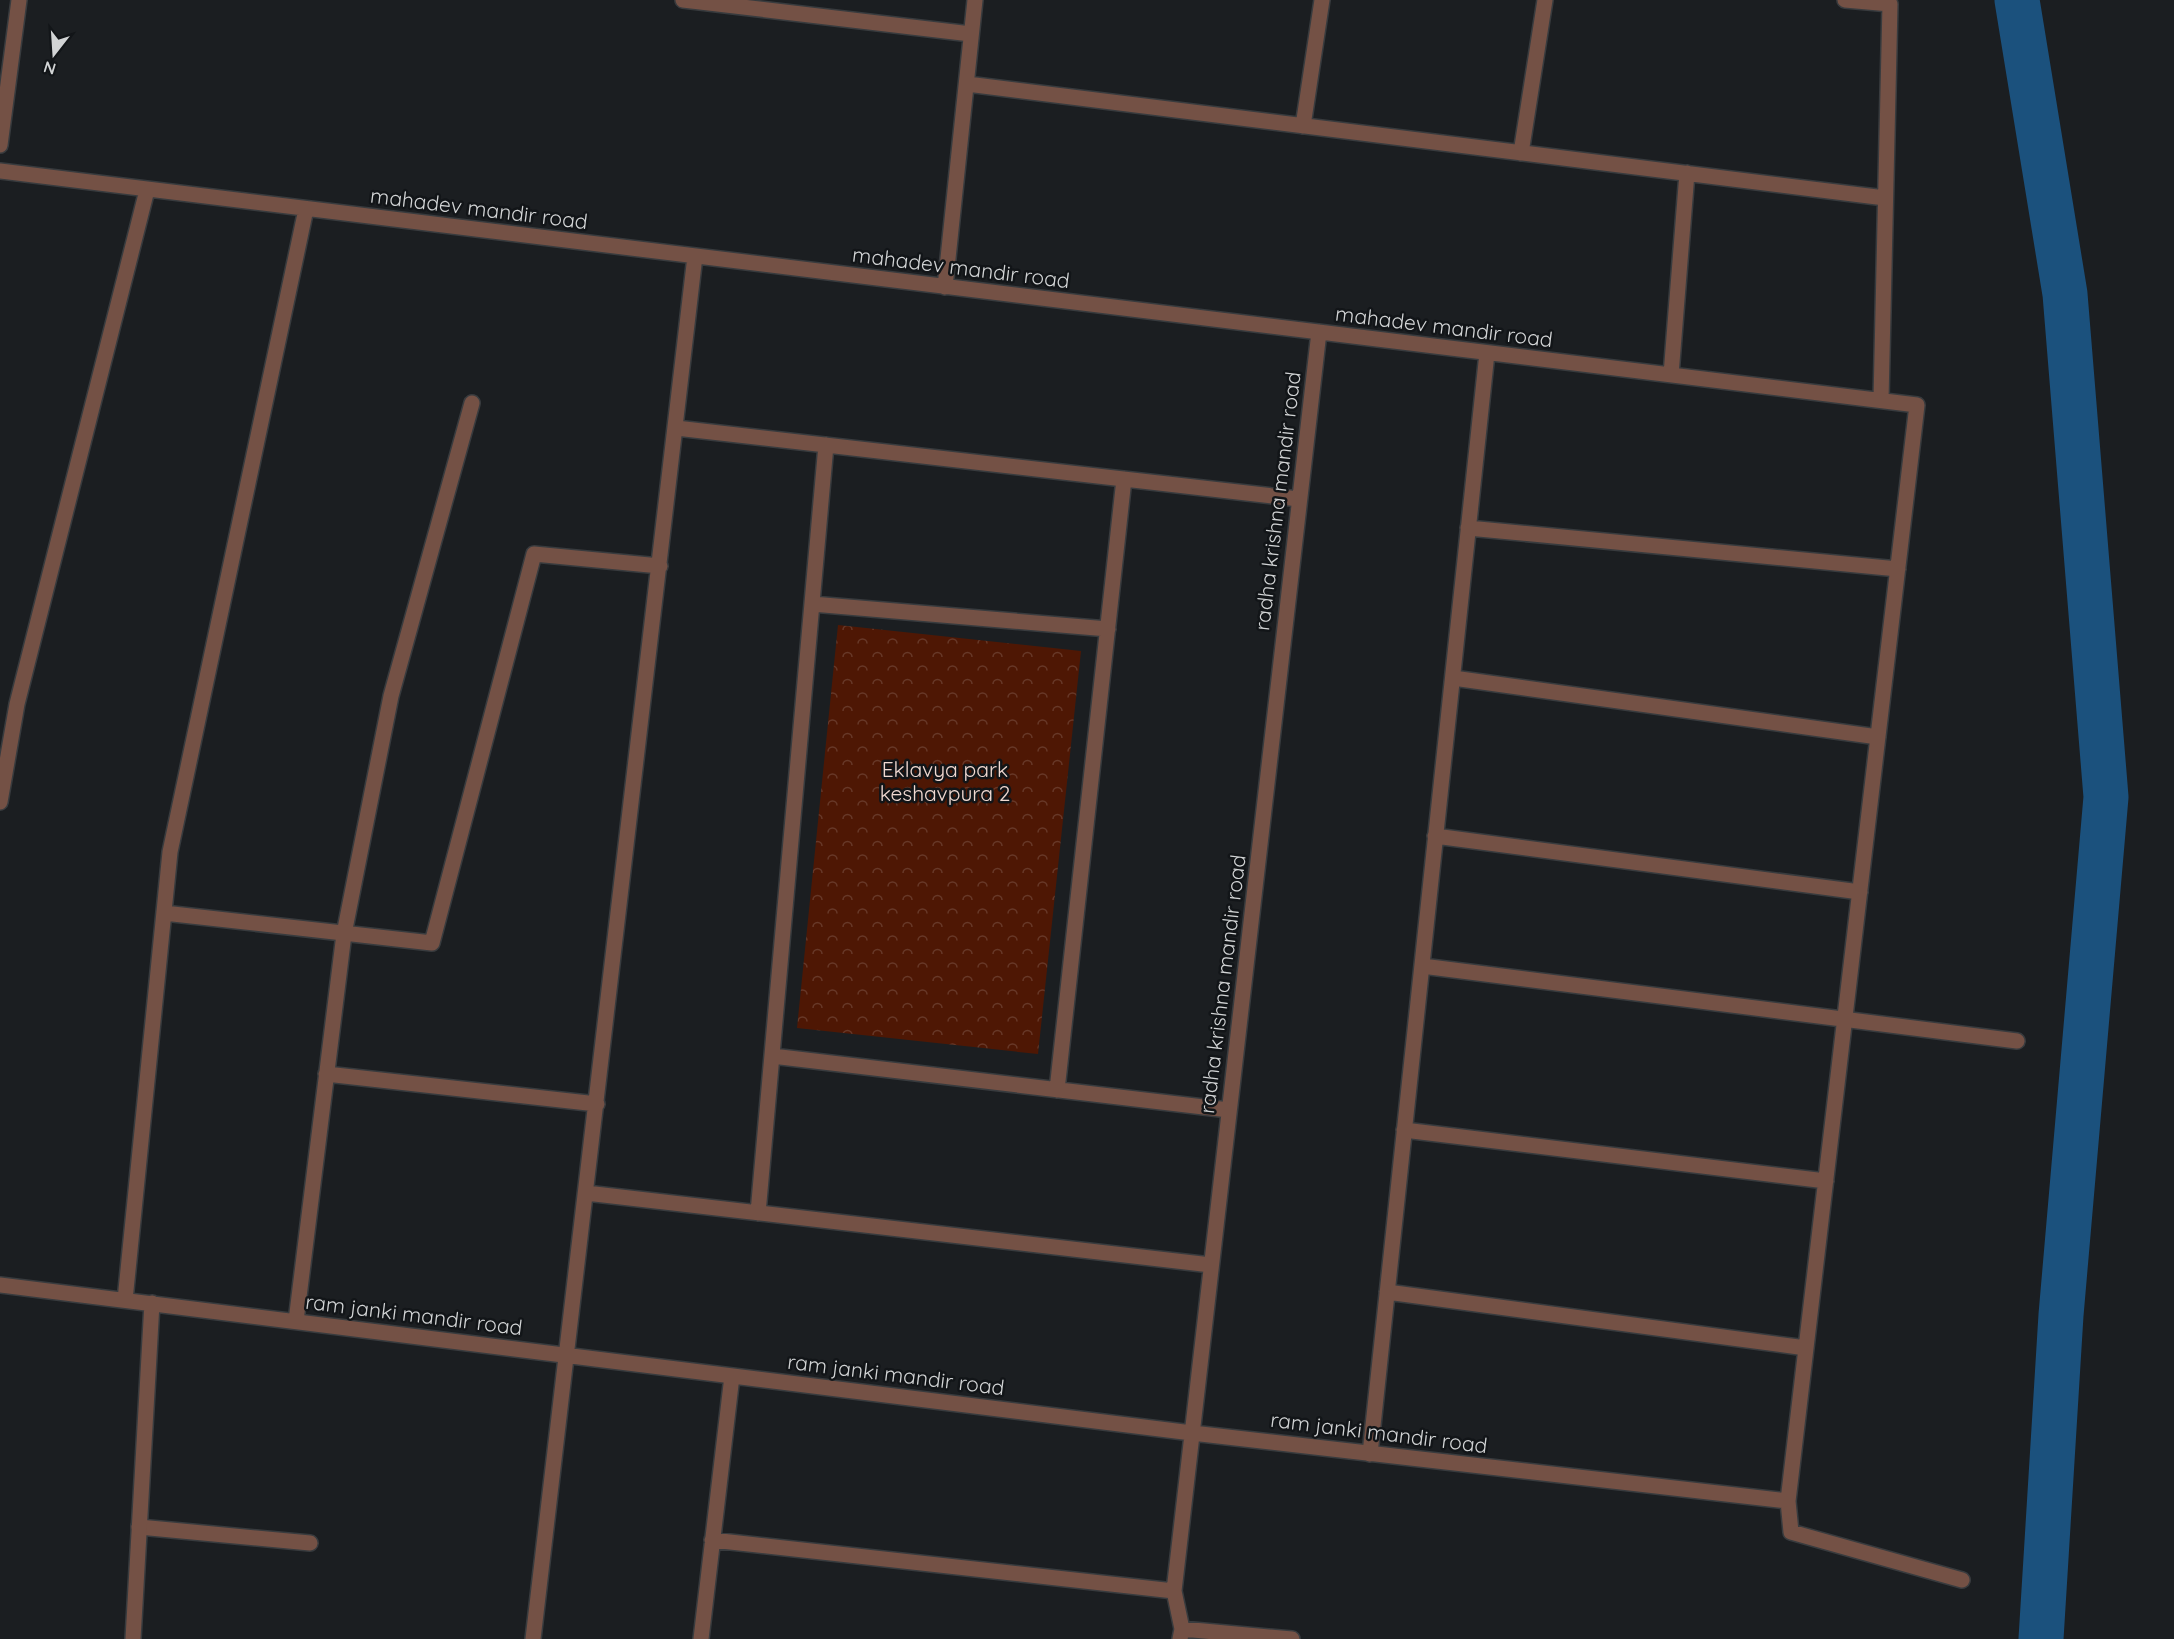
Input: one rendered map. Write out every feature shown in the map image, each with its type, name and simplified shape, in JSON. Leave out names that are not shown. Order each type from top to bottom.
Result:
[{"type":"street","points":[[0,145],[19,0]]},
{"type":"street","points":[[683,0],[729,3],[972,34]]},
{"type":"street","points":[[945,287],[975,0]]},
{"type":"street","points":[[1303,126],[1322,0]]},
{"type":"street","points":[[1521,153],[1545,0]]},
{"type":"street","points":[[1845,0],[1890,4],[1881,400]]},
{"type":"street","points":[[967,84],[1885,198]]},
{"type":"street","name":"mahadev mandir road","points":[[0,171],[1917,405],[1898,569]]},
{"type":"street","points":[[1671,375],[1688,173]]},
{"type":"street","points":[[0,802],[17,704],[147,190]]},
{"type":"street","points":[[125,1300],[170,852],[306,209]]},
{"type":"street","points":[[533,1639],[695,256]]},
{"type":"street","name":"radha krishna mandir road","points":[[1181,1634],[1174,1591],[1318,333]]},
{"type":"street","points":[[1370,1454],[1487,353]]},
{"type":"street","points":[[296,1322],[344,933],[391,696],[472,403]]},
{"type":"street","points":[[676,428],[1299,499]]},
{"type":"street","points":[[758,1213],[826,445]]},
{"type":"street","points":[[1057,1089],[1124,479]]},
{"type":"street","points":[[1468,528],[1898,569],[1788,1501],[1791,1532],[1962,1580]]},
{"type":"street","points":[[164,913],[432,943],[534,554],[660,566]]},
{"type":"street","points":[[812,604],[1108,629]]},
{"type":"street","points":[[1453,678],[1878,737]]},
{"type":"street","points":[[1435,836],[1860,892]]},
{"type":"street","points":[[1422,966],[2017,1041]]},
{"type":"street","points":[[772,1056],[1229,1110]]},
{"type":"street","points":[[326,1074],[597,1104]]},
{"type":"street","points":[[1404,1130],[1826,1181]]},
{"type":"street","points":[[586,1193],[1211,1265]]},
{"type":"street","name":"ram janki mandir road","points":[[0,1285],[1192,1433],[1788,1501]]},
{"type":"street","points":[[1387,1292],[1806,1348]]},
{"type":"street","points":[[133,1639],[152,1303]]},
{"type":"street","points":[[701,1639],[732,1376]]},
{"type":"street","points":[[139,1527],[310,1543]]},
{"type":"street","points":[[712,1540],[1174,1591]]},
{"type":"street","points":[[1181,1634],[1292,1639]]},
{"type":"green space","name":"Eklavya park keshavpura 2","points":[[838,625],[1081,651],[1038,1054],[797,1028]]},
{"type":"waterway","points":[[2017,0],[2065,294],[2106,797],[2061,1315],[2041,1639]]}]
